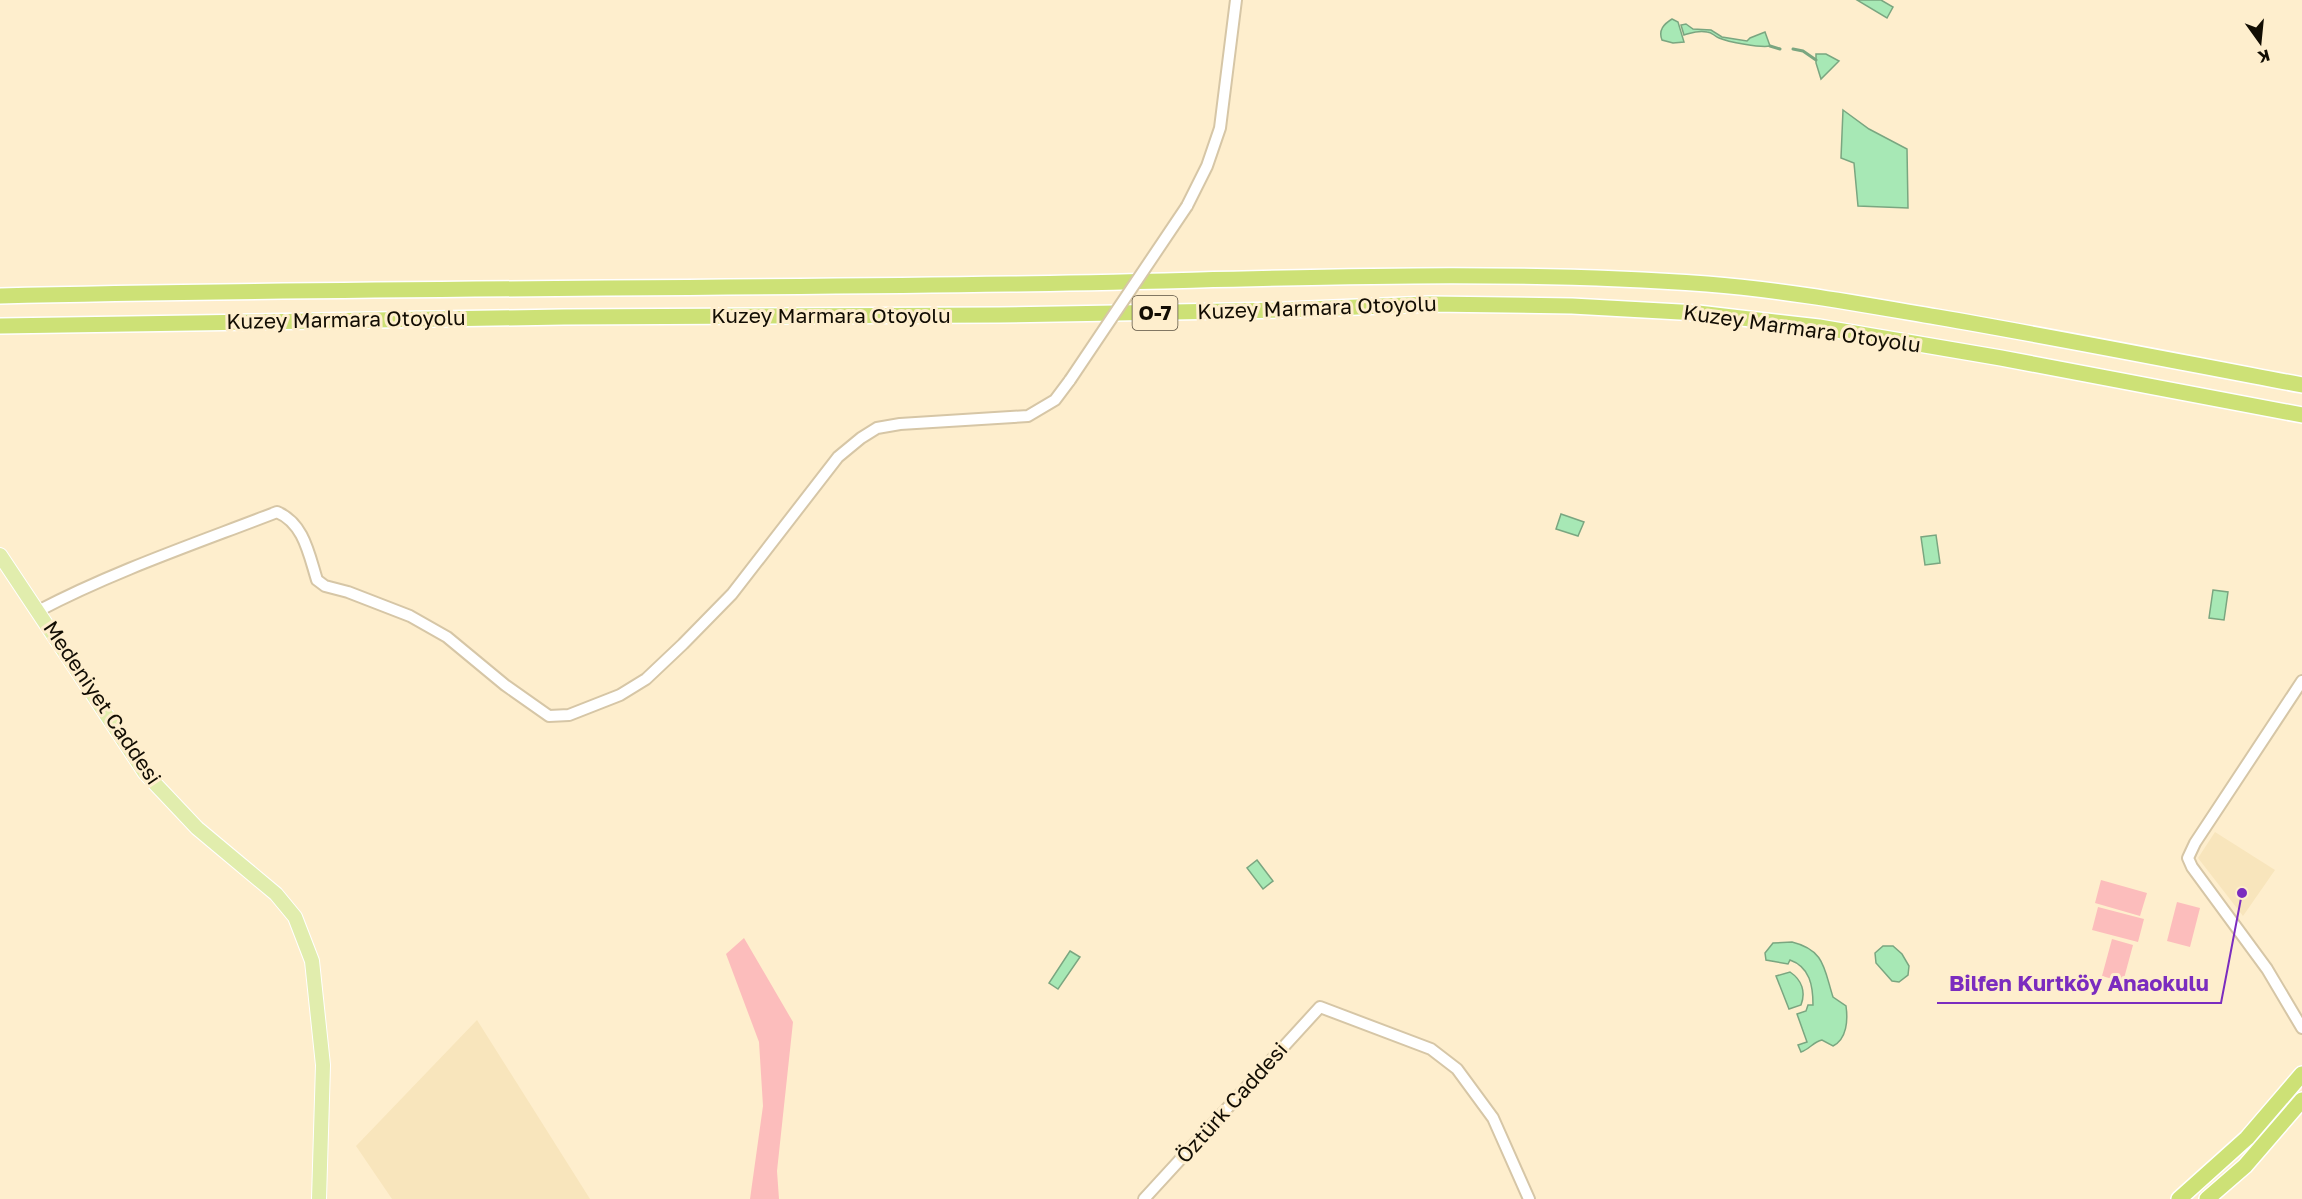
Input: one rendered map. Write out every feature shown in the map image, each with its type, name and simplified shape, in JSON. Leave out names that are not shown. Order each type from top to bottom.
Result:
[{"type":"highway","name":"Kuzey Marmara Otoyolu","points":[[0,296],[562,287],[1016,284],[1429,275],[1568,276],[1711,285],[1821,297],[1998,327],[2302,385]]},
{"type":"highway","name":"Kuzey Marmara Otoyolu","points":[[0,326],[564,317],[1023,315],[1285,310],[1430,304],[1572,306],[1698,313],[1819,327],[2001,358],[2302,415]]},
{"type":"highway","points":[[2179,1199],[2247,1138],[2302,1074]]},
{"type":"highway","points":[[2206,1199],[2245,1166],[2302,1100]]},
{"type":"main road","name":"Medeniyet Caddesi","points":[[0,555],[145,773],[197,828],[276,894],[295,917],[312,961],[323,1065],[319,1199]]},
{"type":"street","points":[[38,611],[135,568],[277,512],[289,517],[298,527],[317,580],[325,586],[348,592],[410,616],[447,637],[505,685],[549,716],[569,715],[620,695],[646,679],[732,594],[838,457],[861,438],[877,428],[900,424],[1028,416],[1054,400],[1070,380],[1187,206],[1207,166],[1220,128],[1236,0]]},
{"type":"street","points":[[2302,681],[2195,843],[2188,858],[2192,867],[2267,969],[2302,1028]]},
{"type":"street","name":"Öztürk Caddesi","points":[[1144,1199],[1320,1007],[1423,1045],[1457,1069],[1493,1119],[1529,1199]]},
{"type":"shaded area","points":[[1857,0],[1881,0],[1893,7],[1887,18]]},
{"type":"shaded area","points":[[1672,19],[1678,22],[1684,42],[1673,43],[1662,40],[1662,28]]},
{"type":"shaded area","points":[[1686,24],[1693,29],[1711,30],[1722,37],[1747,41],[1765,32],[1770,46],[1723,40],[1703,31],[1684,35],[1681,25]]},
{"type":"shaded area","points":[[1816,54],[1826,54],[1839,61],[1821,79],[1816,63]]},
{"type":"shaded area","points":[[1843,110],[1869,129],[1907,149],[1908,208],[1858,206],[1854,163],[1841,158]]},
{"type":"shaded area","points":[[1561,514],[1584,522],[1578,536],[1556,529]]},
{"type":"shaded area","points":[[1936,535],[1940,563],[1925,565],[1921,537]]},
{"type":"shaded area","points":[[2213,590],[2228,592],[2224,620],[2209,618]]},
{"type":"shaded area","points":[[2215,832],[2275,870],[2243,916],[2198,858]]},
{"type":"shaded area","points":[[1257,860],[1273,881],[1263,889],[1247,868]]},
{"type":"shaded area","points":[[2101,880],[2147,893],[2140,916],[2095,903]]},
{"type":"shaded area","points":[[2177,902],[2200,908],[2190,947],[2167,941]]},
{"type":"shaded area","points":[[2098,907],[2144,919],[2138,942],[2092,930]]},
{"type":"shaded area","points":[[744,938],[793,1022],[777,1171],[779,1199],[750,1199],[763,1106],[759,1042],[726,954]]},
{"type":"shaded area","points":[[2112,939],[2133,945],[2123,982],[2102,976]]},
{"type":"shaded area","points":[[1792,942],[1811,950],[1817,956],[1825,969],[1833,997],[1846,1006],[1844,1034],[1833,1046],[1822,1040],[1801,1052],[1798,1045],[1807,1042],[1797,1014],[1806,1011],[1808,1005],[1813,1005],[1809,978],[1797,963],[1790,960],[1788,964],[1766,960],[1765,953],[1773,943]]},
{"type":"shaded area","points":[[1883,946],[1893,946],[1902,954],[1909,966],[1908,975],[1899,982],[1892,981],[1876,963],[1875,953]]},
{"type":"shaded area","points":[[1070,951],[1080,957],[1058,989],[1049,983]]},
{"type":"shaded area","points":[[1790,972],[1800,983],[1803,995],[1801,1005],[1789,1009],[1776,976]]},
{"type":"shaded area","points":[[477,1020],[590,1199],[392,1199],[356,1146]]},
{"type":"waterway","points":[[1770,46],[1780,49]]},
{"type":"waterway","points":[[1793,49],[1803,51],[1816,60]]},
{"type":"place","name":"Bilfen Kurtköy Anaokulu","points":[[2242,893]]}]
